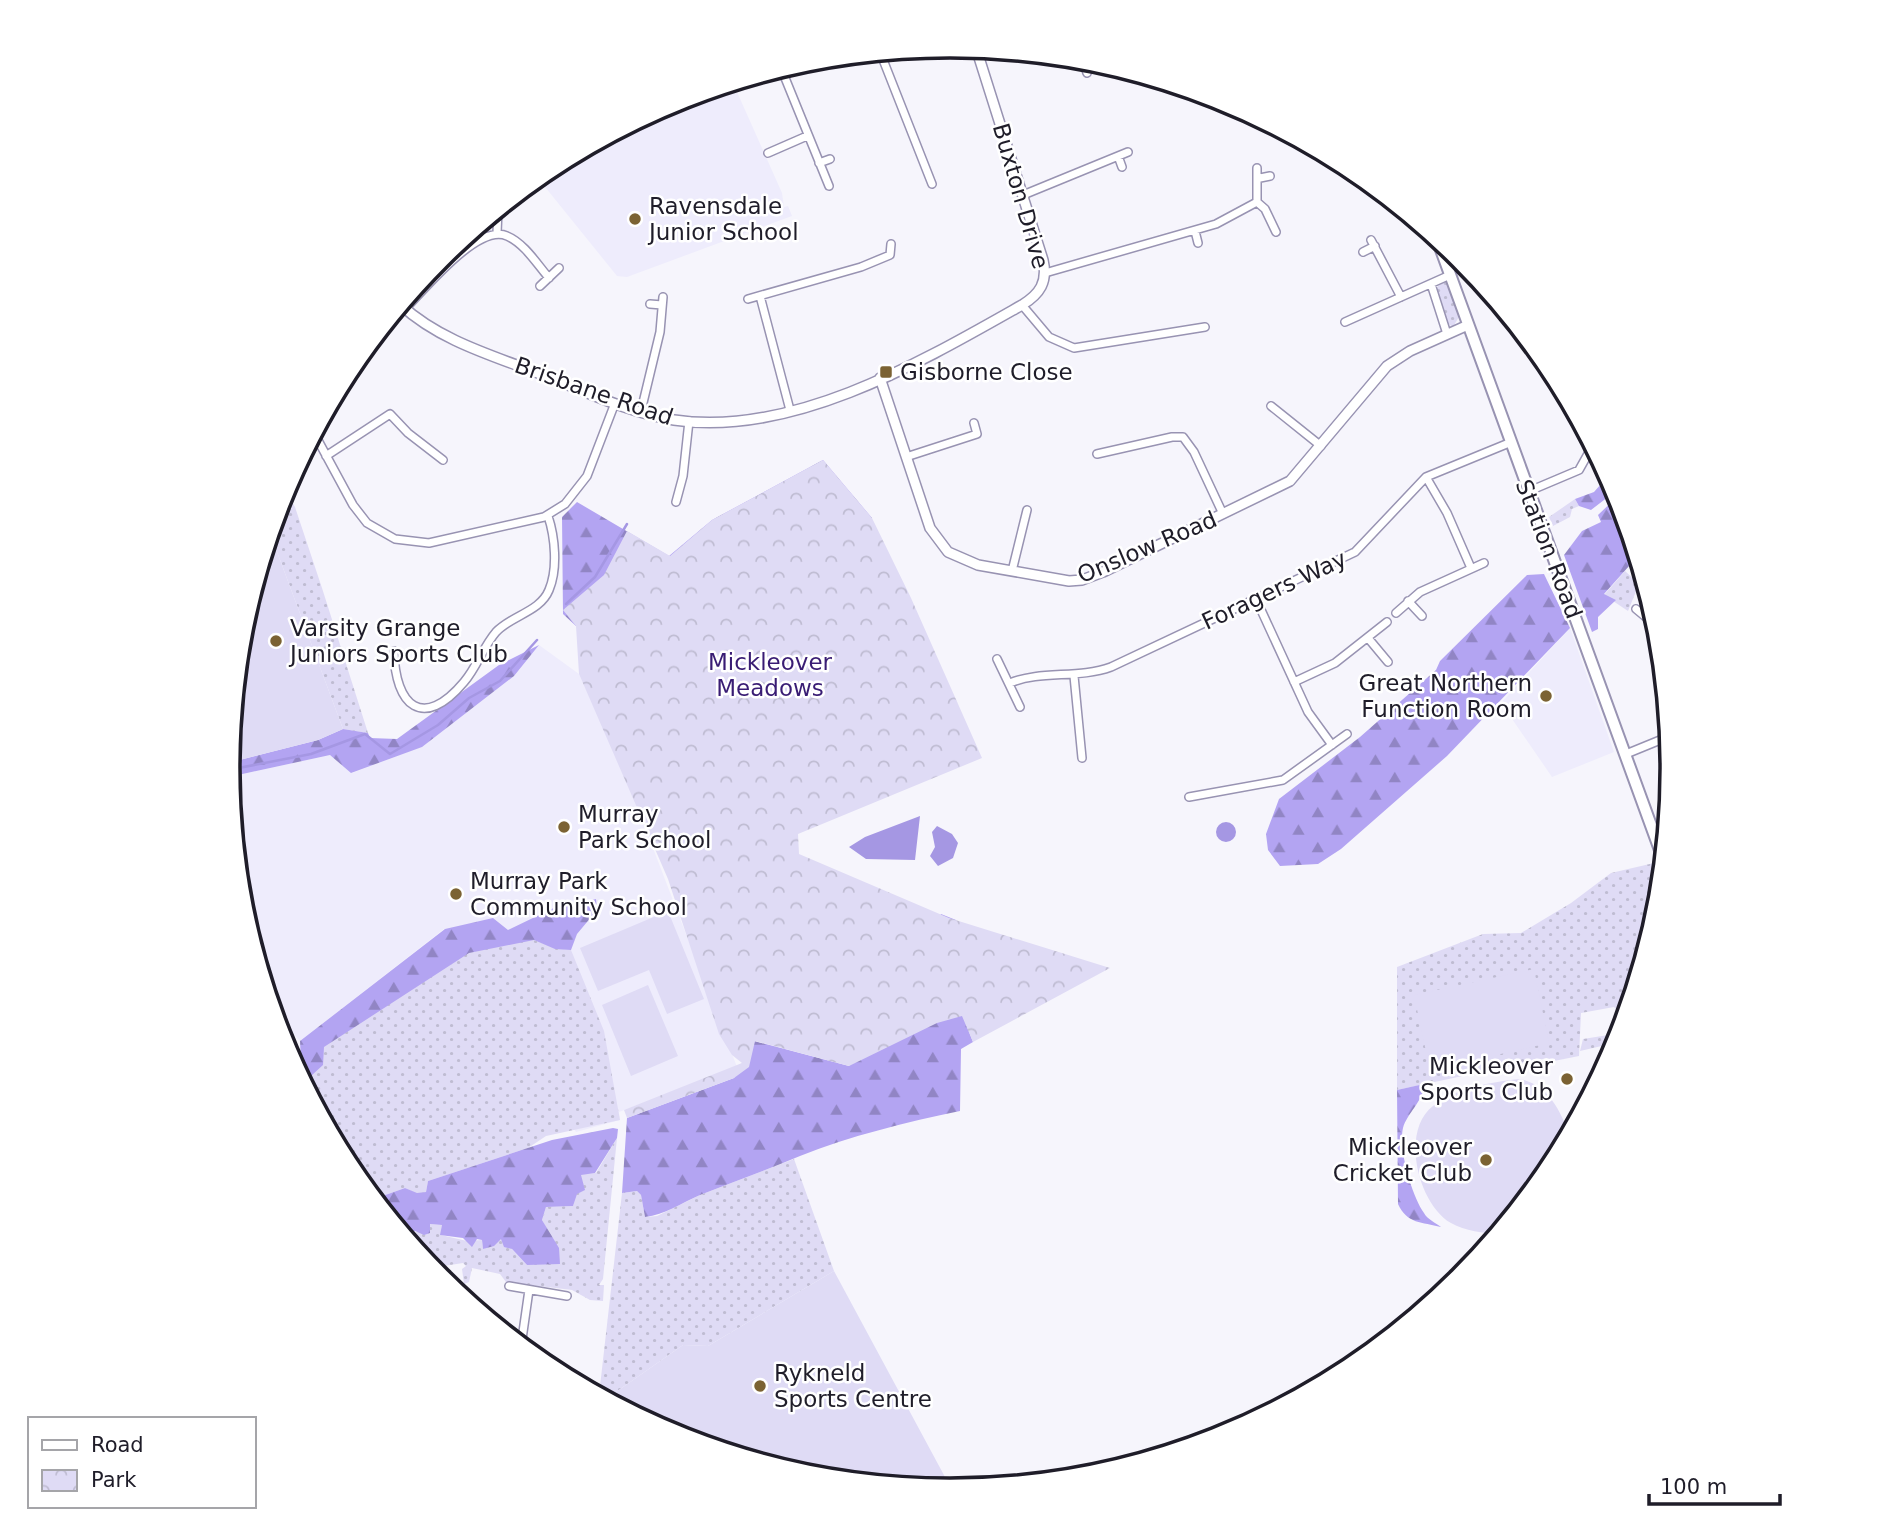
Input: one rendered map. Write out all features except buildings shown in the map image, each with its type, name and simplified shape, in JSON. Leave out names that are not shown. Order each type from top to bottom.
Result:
[{"type":"main road","name":"Station Road","points":[[1444,257],[1509,443],[1657,841]]},
{"type":"street","name":"Buxton Drive","points":[[880,379],[1022,305],[1037,295],[1045,273],[979,59]]},
{"type":"street","points":[[884,61],[932,184]]},
{"type":"street","points":[[785,78],[828,186]]},
{"type":"street","points":[[768,153],[807,136]]},
{"type":"street","points":[[918,149],[928,145]]},
{"type":"street","points":[[1023,195],[1128,152]]},
{"type":"street","points":[[1118,156],[1122,167]]},
{"type":"street","points":[[819,163],[830,159]]},
{"type":"street","points":[[1257,168],[1260,178],[1257,202]]},
{"type":"street","points":[[1260,178],[1270,176]]},
{"type":"street","points":[[1045,273],[1216,224],[1257,202]]},
{"type":"street","points":[[1257,202],[1265,208],[1276,232]]},
{"type":"street","points":[[497,222],[497,233]]},
{"type":"street","points":[[1195,231],[1198,243]]},
{"type":"street","points":[[447,267],[478,239],[497,233],[514,239],[549,278]]},
{"type":"street","points":[[1363,252],[1373,243],[1401,297]]},
{"type":"street","points":[[748,299],[862,267],[890,255],[891,244]]},
{"type":"street","points":[[540,286],[559,268]]},
{"type":"street","points":[[1345,322],[1450,275]]},
{"type":"street","points":[[1431,284],[1447,334]]},
{"type":"street","points":[[760,296],[790,410]]},
{"type":"street","points":[[641,411],[660,332],[663,301],[650,304]]},
{"type":"street","points":[[1022,305],[1049,337],[1074,348],[1205,327]]},
{"type":"street","name":"Brisbane Road","points":[[408,311],[438,331],[468,346],[615,403],[689,421],[736,422],[790,410],[880,379]]},
{"type":"street","name":"Onslow Road","points":[[880,379],[930,528],[943,548],[969,563],[1060,580],[1082,580],[1290,481],[1387,366],[1402,355],[1468,326]]},
{"type":"street","points":[[319,443],[362,518],[382,533],[400,540],[417,543],[442,541],[548,516],[565,504],[584,483],[615,403]]},
{"type":"street","points":[[385,405],[408,433],[443,460]]},
{"type":"street","points":[[1271,406],[1321,446]]},
{"type":"street","points":[[1280,413],[1287,406]]},
{"type":"street","points":[[326,456],[390,414]]},
{"type":"street","points":[[676,502],[681,486],[689,421]]},
{"type":"street","points":[[906,457],[977,434],[974,423]]},
{"type":"street","points":[[1097,454],[1172,437],[1183,437],[1194,452],[1223,514]]},
{"type":"street","name":"Foragers Way","points":[[1010,683],[1029,678],[1074,676],[1111,667],[1355,552],[1426,477],[1509,443]]},
{"type":"street","points":[[1109,452],[1111,461]]},
{"type":"street","points":[[1527,492],[1579,470],[1588,454]]},
{"type":"street","points":[[1426,477],[1447,513],[1471,568]]},
{"type":"street","points":[[681,486],[692,489]]},
{"type":"street","points":[[1012,571],[1029,520],[1027,510]]},
{"type":"street","points":[[394,650],[398,685],[412,706],[430,708],[457,690],[500,629],[539,604],[548,592],[554,570],[552,530],[548,516]]},
{"type":"street","points":[[1396,613],[1408,601],[1484,563]]},
{"type":"street","points":[[1256,599],[1308,712],[1332,745]]},
{"type":"street","points":[[1408,601],[1422,616]]},
{"type":"street","points":[[1636,609],[1644,616]]},
{"type":"street","points":[[1294,682],[1335,663],[1387,622]]},
{"type":"street","points":[[1368,638],[1388,662]]},
{"type":"street","points":[[997,659],[1020,708]]},
{"type":"street","points":[[1074,676],[1082,758]]},
{"type":"street","points":[[1189,797],[1283,780],[1347,734]]},
{"type":"street","points":[[1626,754],[1660,740]]},
{"type":"street","points":[[509,1286],[567,1296]]},
{"type":"street","points":[[523,1334],[529,1290]]},
{"type":"shaded area","points":[[736,91],[782,193],[784,207],[788,206],[792,216],[627,277],[617,276],[544,186],[636,131]]},
{"type":"shaded area","points":[[1570,628],[1614,752],[1552,777],[1501,703]]},
{"type":"shaded area","name":"Murray Park Community School","points":[[539,645],[579,674],[623,770],[737,1067],[619,1112],[620,1120],[576,1132],[444,929],[300,1041],[291,1030],[264,952],[246,861],[240,775],[330,755],[352,773],[421,747],[514,676]]},
{"type":"shaded area","points":[[920,816],[915,860],[866,859],[849,847],[865,837]]},
{"type":"shaded area","points":[[1226,822],[1233,825],[1236,832],[1233,839],[1226,842],[1219,839],[1216,832],[1219,825]]},
{"type":"shaded area","points":[[937,826],[952,834],[958,843],[953,858],[938,866],[930,856],[935,847],[932,832]]},
{"type":"green space","points":[[1445,282],[1450,285],[1460,315],[1453,327],[1447,323],[1437,291],[1438,286]]},
{"type":"green space","points":[[823,460],[872,518],[576,626],[563,614],[562,517],[577,502],[669,556],[712,520]]},
{"type":"green space","name":"Mickleover Meadows","points":[[823,460],[872,518],[911,598],[982,758],[798,834],[799,854],[949,918],[1110,968],[973,1042],[962,1016],[937,1023],[849,1066],[755,1041],[749,1067],[734,1078],[627,1118],[624,1110],[742,1063],[732,1055],[719,1034],[668,879],[579,674],[576,626],[563,610],[604,575],[627,531],[670,556],[712,520]]},
{"type":"green space","points":[[1601,484],[1607,497],[1591,510],[1579,506],[1575,499],[1594,492]]},
{"type":"green space","points":[[1575,499],[1579,506],[1572,509],[1570,517],[1553,526],[1549,517]]},
{"type":"green space","points":[[292,502],[368,733],[343,729],[276,548]]},
{"type":"green space","points":[[1610,504],[1631,564],[1604,594],[1616,600],[1598,617],[1598,629],[1592,632],[1564,555],[1582,531],[1601,522],[1598,515]]},
{"type":"green space","name":"Varsity Grange Juniors Sports Club","points":[[276,548],[343,729],[318,740],[240,760],[246,675],[264,584]]},
{"type":"green space","points":[[1625,571],[1636,581],[1638,587],[1628,611],[1604,595]]},
{"type":"green space","points":[[1544,574],[1570,628],[1447,756],[1341,849],[1318,864],[1280,866],[1268,850],[1266,834],[1279,799],[1360,737],[1436,670],[1440,661],[1527,575]]},
{"type":"green space","points":[[539,645],[514,676],[422,747],[351,773],[330,755],[240,775],[240,760],[318,740],[343,729],[368,733],[370,738],[397,739],[499,665]]},
{"type":"green space","points":[[1654,864],[1637,952],[1618,1010],[1614,1007],[1581,1013],[1579,1056],[1549,1062],[1547,1058],[1397,1090],[1397,967],[1483,934],[1521,933],[1571,903],[1611,873]]},
{"type":"green space","points":[[596,899],[597,910],[577,934],[571,950],[555,949],[534,940],[469,953],[324,1047],[323,1065],[311,1077],[301,1055],[300,1041],[445,929],[493,918],[508,930],[564,903],[569,906]]},
{"type":"green space","points":[[668,911],[704,999],[667,1014],[649,970],[598,991],[580,948]]},
{"type":"green space","points":[[941,914],[956,920],[963,1016],[973,1042],[961,1049],[960,1111],[839,1142],[652,1216],[645,1217],[641,1195],[637,1191],[622,1193],[627,1118],[734,1078],[754,1041],[849,1066]]},
{"type":"green space","points":[[450,938],[534,940],[555,948],[571,950],[604,1031],[620,1120],[546,1136],[528,1148],[428,1181],[426,1192],[417,1194],[405,1188],[384,1196],[335,1123],[300,1053]]},
{"type":"green space","points":[[1534,969],[1549,1043],[1430,1070],[1414,995]]},
{"type":"green space","points":[[648,985],[678,1056],[631,1076],[602,1005]]},
{"type":"green space","points":[[1609,1035],[1605,1045],[1580,1051],[1583,1039]]},
{"type":"green space","name":"Mickleover Cricket Club","points":[[1520,1079],[1530,1082],[1551,1099],[1565,1124],[1541,1163],[1487,1233],[1456,1226],[1439,1214],[1422,1184],[1415,1149],[1417,1132],[1423,1117],[1433,1106],[1463,1090]]},
{"type":"green space","points":[[1424,1084],[1422,1095],[1403,1128],[1402,1148],[1419,1205],[1427,1217],[1441,1227],[1411,1219],[1398,1204],[1397,1090]]},
{"type":"green space","points":[[618,1129],[617,1138],[595,1173],[581,1175],[585,1190],[577,1194],[573,1206],[546,1207],[542,1220],[559,1248],[560,1264],[527,1265],[512,1249],[504,1247],[501,1239],[494,1246],[483,1249],[482,1240],[477,1239],[472,1247],[463,1238],[440,1235],[442,1225],[430,1224],[430,1233],[424,1235],[414,1232],[384,1196],[405,1188],[417,1193],[426,1192],[428,1181],[552,1140]]},
{"type":"green space","points":[[617,1138],[603,1279],[599,1285],[604,1285],[603,1301],[590,1300],[572,1290],[506,1282],[500,1274],[472,1268],[469,1282],[464,1284],[462,1269],[466,1266],[463,1263],[444,1266],[415,1233],[430,1224],[442,1225],[441,1235],[467,1241],[482,1240],[483,1249],[501,1238],[527,1265],[549,1233],[542,1220],[546,1207],[573,1206],[581,1174],[596,1173]]},
{"type":"green space","points":[[794,1159],[834,1271],[708,1346],[683,1345],[614,1393],[600,1386],[622,1193],[637,1191],[641,1195],[645,1217],[657,1216],[700,1195]]},
{"type":"green space","name":"Rykneld Sports Centre","points":[[834,1271],[945,1478],[858,1472],[767,1454],[722,1441],[679,1424],[614,1393],[683,1345],[708,1346]]},
{"type":"waterway","points":[[566,604],[595,577],[627,524]]},
{"type":"waterway","points":[[240,768],[311,754],[365,734],[390,754],[438,725],[469,698],[500,681],[537,640]]},
{"type":"place","name":"Ravensdale Junior School","points":[[635,219]]},
{"type":"place","name":"Gisborne Close","points":[[886,372]]},
{"type":"place","name":"Varsity Grange Juniors Sports Club","points":[[276,641]]},
{"type":"place","name":"Great Northern Function Room","points":[[1546,696]]},
{"type":"place","name":"Murray Park School","points":[[564,827]]},
{"type":"place","name":"Murray Park Community School","points":[[456,894]]},
{"type":"place","name":"Mickleover Sports Club","points":[[1567,1079]]},
{"type":"place","name":"Mickleover Cricket Club","points":[[1486,1160]]},
{"type":"place","name":"Rykneld Sports Centre","points":[[760,1386]]}]
